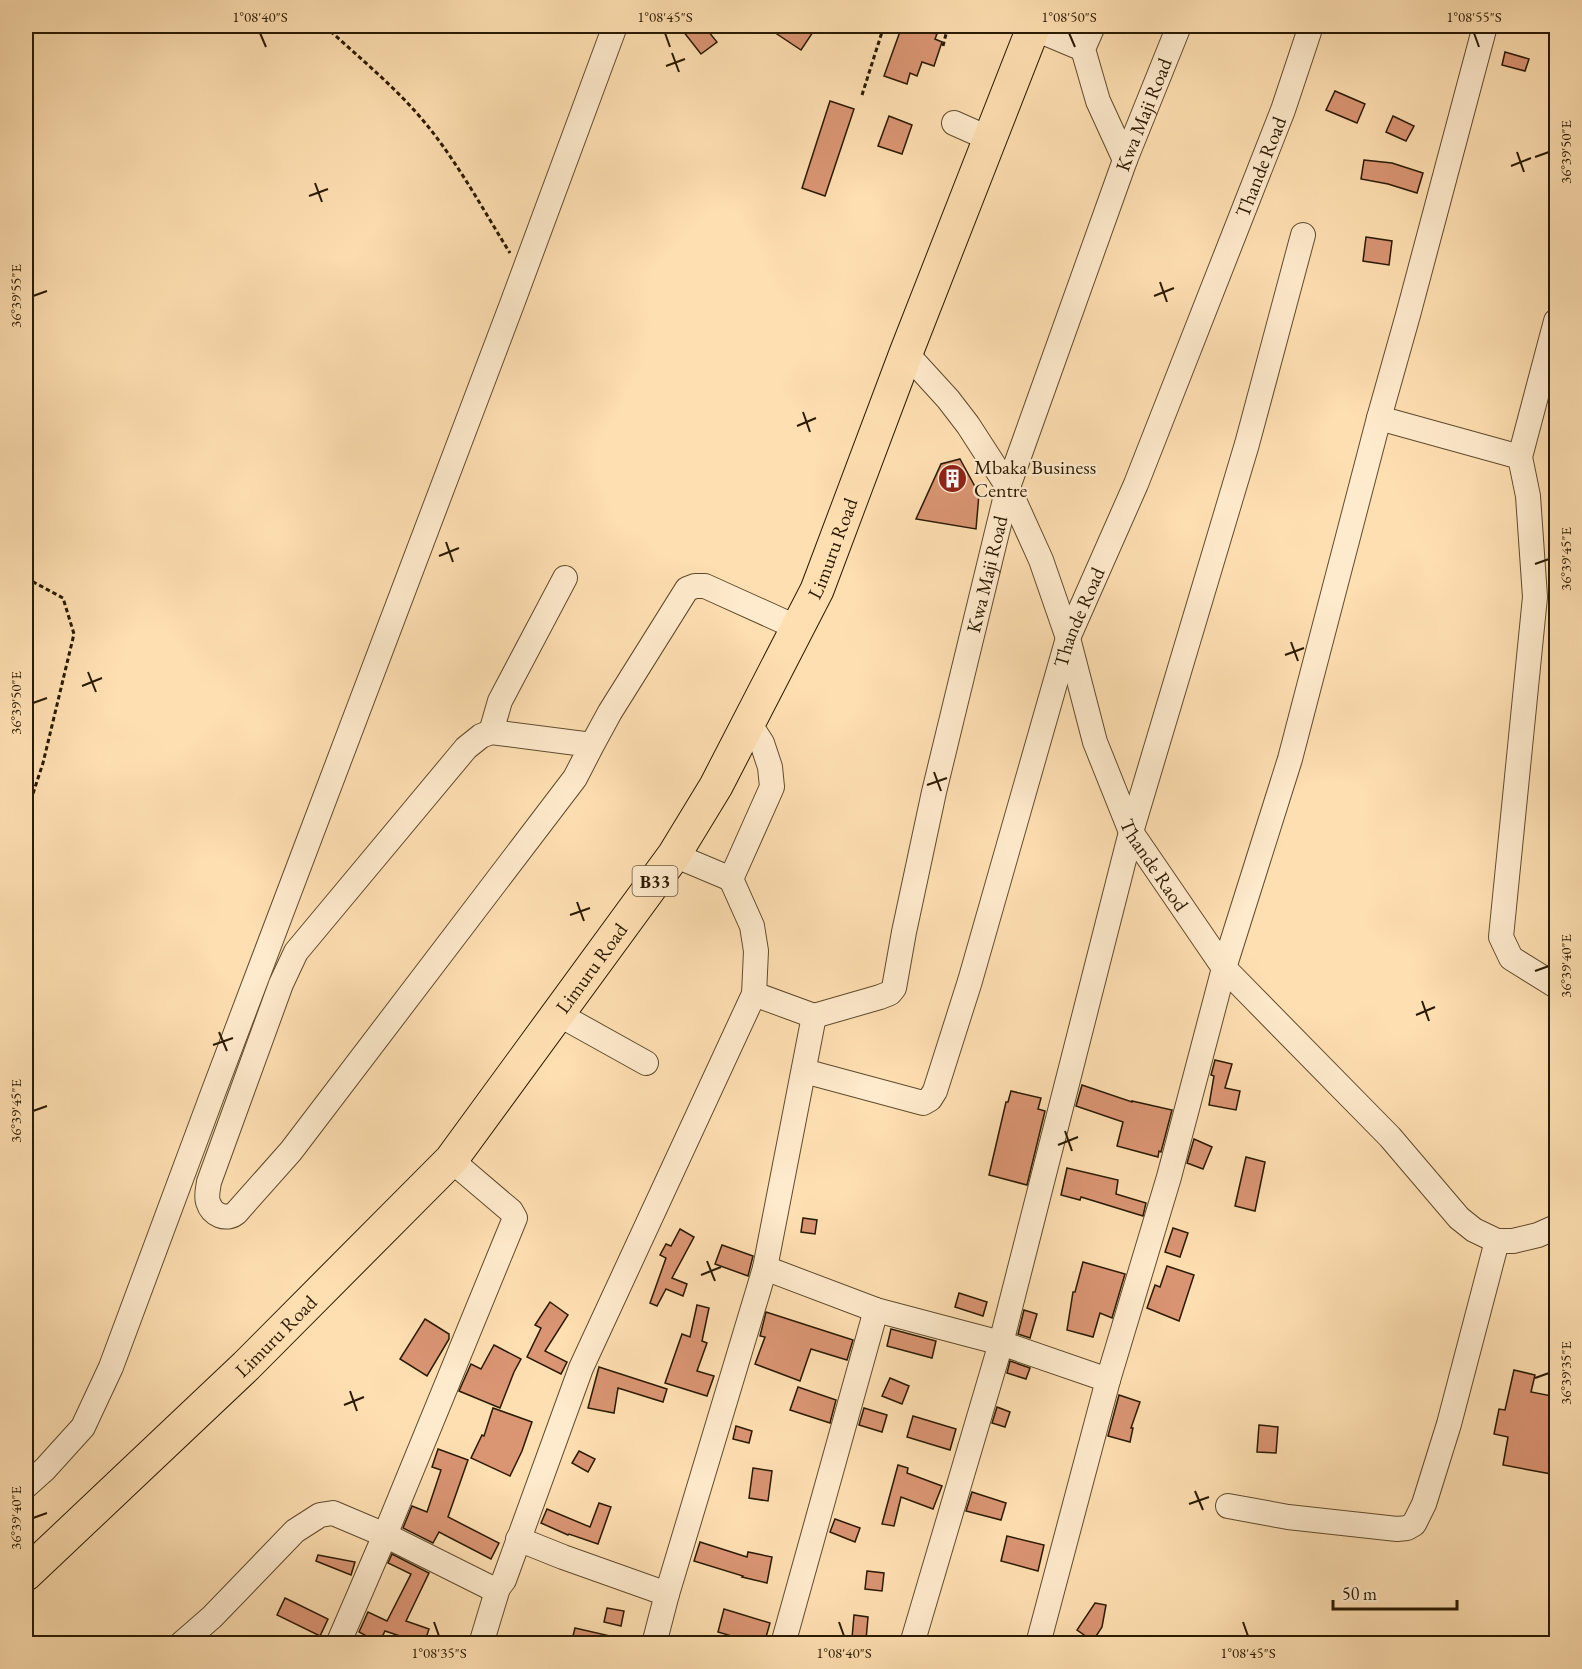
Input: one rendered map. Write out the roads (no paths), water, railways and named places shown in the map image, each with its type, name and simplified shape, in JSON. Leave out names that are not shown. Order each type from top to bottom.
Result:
[{"type":"highway","name":"Limuru Road","points":[[26,1574],[246,1366],[451,1160],[674,855],[716,786],[817,590],[906,353],[1034,27]]},
{"type":"street","points":[[26,1486],[45,1469],[83,1427],[111,1368],[615,26]]},
{"type":"street","points":[[1093,26],[1083,50],[1098,101],[1125,160]]},
{"type":"street","name":"Kwa Maji Road","points":[[814,1016],[880,998],[894,988],[934,792],[1008,486],[1125,160],[1179,26]]},
{"type":"street","name":"Thande Road","points":[[804,1071],[923,1103],[930,1100],[935,1091],[970,981],[1068,638],[1140,473],[1283,110],[1311,26]]},
{"type":"street","points":[[1038,1644],[1108,1380],[1169,1177],[1224,968],[1290,759],[1485,26]]},
{"type":"street","points":[[1034,27],[1083,50]]},
{"type":"street","points":[[954,123],[990,139]]},
{"type":"street","points":[[912,1644],[1001,1343],[1131,832],[1247,444],[1303,234]]},
{"type":"street","points":[[1557,321],[1520,457],[1528,496],[1535,597],[1501,937],[1511,958],[1557,986]]},
{"type":"street","name":"Thande Raod","points":[[906,353],[962,416],[1008,486],[1041,560],[1068,638],[1095,742],[1131,832],[1224,968],[1390,1137],[1459,1218],[1474,1230],[1497,1241]]},
{"type":"street","points":[[1379,418],[1520,457]]},
{"type":"street","points":[[491,732],[500,701],[565,578]]},
{"type":"street","points":[[592,745],[491,732],[481,736],[466,748],[297,952],[281,984],[209,1182],[208,1202],[218,1215],[231,1217],[236,1213],[291,1151],[575,778],[610,712],[687,589],[705,586],[798,628]]},
{"type":"street","points":[[731,879],[772,787],[770,767],[762,743],[749,723]]},
{"type":"street","points":[[481,1644],[498,1588],[504,1580],[581,1368],[754,994],[756,951],[752,926],[731,879],[674,855]]},
{"type":"street","points":[[654,1644],[765,1268],[814,1016],[754,994]]},
{"type":"street","points":[[558,1014],[646,1063]]},
{"type":"street","points":[[338,1644],[515,1218],[511,1211],[451,1160]]},
{"type":"street","points":[[1228,1506],[1288,1517],[1397,1529],[1407,1528],[1414,1524],[1424,1504],[1449,1424],[1497,1241],[1513,1241],[1538,1235],[1557,1227]]},
{"type":"street","points":[[765,1268],[876,1311],[1001,1343],[1108,1380]]},
{"type":"street","points":[[783,1644],[876,1311]]},
{"type":"street","points":[[181,1644],[212,1617],[295,1531],[320,1515],[333,1513],[385,1535],[489,1587],[498,1588]]},
{"type":"street","points":[[518,1539],[667,1594]]},
{"type":"street","points":[[202,1644],[212,1617]]},
{"type":"place","name":"Mbaka Business Centre","points":[[953,479]]}]
